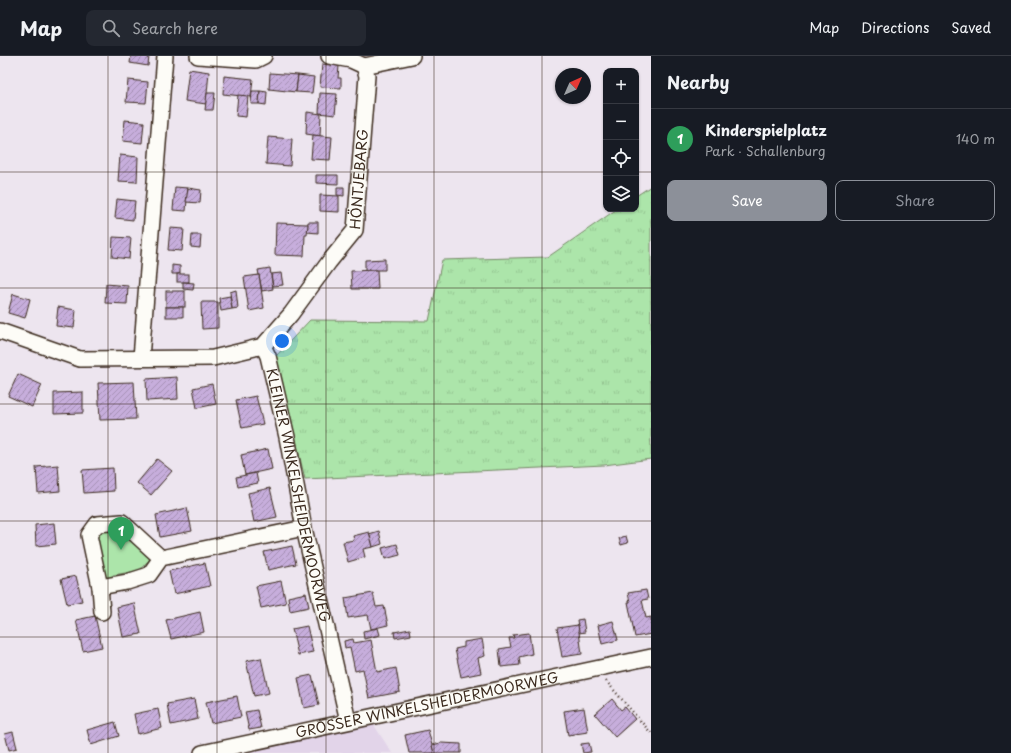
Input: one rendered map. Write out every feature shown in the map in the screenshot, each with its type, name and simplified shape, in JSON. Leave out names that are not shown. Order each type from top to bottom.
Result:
[{"type":"street","points":[[141,358],[165,56]]},
{"type":"street","points":[[198,56],[256,60],[264,56]]},
{"type":"street","points":[[329,56],[351,60],[364,66],[412,56]]},
{"type":"street","name":"HÖNTJEBARG","points":[[263,346],[291,314],[329,262],[355,230],[367,76],[364,66]]},
{"type":"street","points":[[0,331],[80,359],[213,358],[263,346]]},
{"type":"street","name":"KLEINER WINKELSHEIDERMOORWEG","points":[[263,346],[268,356],[287,437],[304,528],[348,721]]},
{"type":"street","points":[[102,612],[100,587],[89,535],[97,524],[122,522],[161,558]]},
{"type":"street","points":[[100,587],[127,582],[148,575],[161,558],[304,528]]},
{"type":"street","name":"GROSSER WINKELSHEIDERMOORWEG","points":[[202,753],[348,721],[597,670],[651,657]]},
{"type":"path","points":[[597,670],[651,733]]},
{"type":"shaded area","points":[[372,722],[392,753],[247,753]]},
{"type":"green space","points":[[651,186],[651,459],[604,465],[305,479],[276,356],[310,320],[429,321],[442,260],[548,257],[613,212],[639,212],[639,194]]},
{"type":"green space","points":[[120,528],[154,559],[145,564],[140,573],[135,575],[131,572],[113,575],[109,580],[103,577],[94,538],[98,530]]},
{"type":"building","points":[[131,56],[149,56],[148,66],[130,63]]},
{"type":"building","points":[[322,64],[339,66],[338,78],[341,78],[341,88],[320,87]]},
{"type":"building","points":[[189,69],[209,72],[206,104],[185,101]]},
{"type":"building","points":[[270,73],[298,75],[296,92],[269,89]]},
{"type":"building","points":[[298,75],[314,77],[312,93],[296,92]]},
{"type":"building","points":[[224,76],[253,79],[251,97],[223,94]]},
{"type":"building","points":[[128,80],[148,82],[146,103],[126,102]]},
{"type":"building","points":[[252,91],[260,91],[259,104],[251,104]]},
{"type":"building","points":[[260,91],[267,92],[266,105],[259,104]]},
{"type":"building","points":[[207,93],[215,93],[213,110],[205,110]]},
{"type":"building","points":[[320,93],[337,94],[335,115],[319,113]]},
{"type":"building","points":[[238,95],[248,96],[246,117],[236,116]]},
{"type":"building","points":[[307,112],[321,114],[320,136],[306,134]]},
{"type":"building","points":[[125,120],[144,122],[142,143],[123,141]]},
{"type":"building","points":[[313,135],[332,137],[330,160],[311,159]]},
{"type":"building","points":[[268,137],[292,139],[290,166],[266,164]]},
{"type":"building","points":[[120,155],[138,157],[137,182],[118,181]]},
{"type":"building","points":[[316,175],[338,175],[338,184],[316,183]]},
{"type":"building","points":[[175,187],[188,188],[186,211],[173,210]]},
{"type":"building","points":[[337,187],[344,187],[344,196],[337,195]]},
{"type":"building","points":[[188,188],[201,190],[200,203],[186,202]]},
{"type":"building","points":[[320,195],[339,196],[339,212],[320,211]]},
{"type":"building","points":[[117,199],[135,201],[133,220],[115,218]]},
{"type":"building","points":[[308,222],[318,222],[318,233],[307,232]]},
{"type":"building","points":[[276,223],[308,224],[307,235],[305,235],[304,256],[275,255]]},
{"type":"building","points":[[170,228],[184,229],[182,251],[168,250]]},
{"type":"building","points":[[192,235],[201,235],[200,248],[191,247]]},
{"type":"building","points":[[113,237],[131,238],[129,259],[112,257]]},
{"type":"building","points":[[385,259],[385,270],[365,270],[365,260]]},
{"type":"building","points":[[172,265],[180,266],[180,274],[172,274]]},
{"type":"building","points":[[270,268],[273,289],[262,291],[258,270]]},
{"type":"building","points":[[377,270],[378,289],[352,289],[351,271]]},
{"type":"building","points":[[281,273],[283,285],[273,286],[271,274]]},
{"type":"building","points":[[177,274],[189,274],[189,282],[177,282]]},
{"type":"building","points":[[259,275],[264,308],[249,311],[244,277]]},
{"type":"building","points":[[183,282],[194,283],[193,290],[183,289]]},
{"type":"building","points":[[106,284],[128,286],[127,304],[105,303]]},
{"type":"building","points":[[236,290],[238,308],[232,309],[230,292]]},
{"type":"building","points":[[166,291],[185,291],[185,307],[166,307]]},
{"type":"building","points":[[13,294],[30,299],[25,318],[8,313]]},
{"type":"building","points":[[230,296],[232,309],[221,311],[219,298]]},
{"type":"building","points":[[201,302],[218,302],[218,328],[202,329]]},
{"type":"building","points":[[58,307],[76,310],[74,328],[56,326]]},
{"type":"building","points":[[166,307],[183,307],[183,317],[166,317]]},
{"type":"building","points":[[18,374],[42,385],[32,407],[8,396]]},
{"type":"building","points":[[177,377],[178,399],[147,401],[146,379]]},
{"type":"building","points":[[134,382],[136,419],[100,420],[98,383]]},
{"type":"building","points":[[212,384],[216,404],[197,408],[193,388]]},
{"type":"building","points":[[83,392],[83,413],[54,414],[54,393]]},
{"type":"building","points":[[256,396],[263,424],[242,428],[236,400]]},
{"type":"building","points":[[268,449],[272,469],[245,475],[241,455]]},
{"type":"building","points":[[157,459],[172,471],[151,495],[137,483]]},
{"type":"building","points":[[58,465],[60,491],[38,493],[36,467]]},
{"type":"building","points":[[113,468],[114,491],[84,493],[82,470]]},
{"type":"building","points":[[256,473],[258,483],[238,487],[236,477]]},
{"type":"building","points":[[270,488],[277,517],[254,522],[248,493]]},
{"type":"building","points":[[187,508],[192,531],[160,537],[156,515]]},
{"type":"building","points":[[54,523],[56,544],[36,546],[35,525]]},
{"type":"building","points":[[379,531],[382,544],[373,547],[369,534]]},
{"type":"building","points":[[369,532],[373,547],[363,549],[365,557],[348,562],[343,542],[354,540],[353,536]]},
{"type":"building","points":[[626,536],[628,543],[621,545],[619,538]]},
{"type":"building","points":[[397,544],[400,555],[385,559],[382,548]]},
{"type":"building","points":[[292,546],[296,564],[268,570],[264,552]]},
{"type":"building","points":[[205,563],[210,586],[174,594],[169,571]]},
{"type":"building","points":[[76,576],[82,601],[67,604],[61,579]]},
{"type":"building","points":[[281,581],[286,603],[261,608],[256,586]]},
{"type":"building","points":[[646,590],[648,599],[642,600],[646,618],[651,617],[651,634],[635,637],[628,602],[630,602],[628,593]]},
{"type":"building","points":[[306,593],[309,607],[290,611],[288,597]]},
{"type":"building","points":[[373,593],[376,607],[384,606],[388,625],[371,629],[368,615],[348,618],[345,598]]},
{"type":"building","points":[[134,603],[141,634],[123,637],[117,607]]},
{"type":"building","points":[[200,612],[204,632],[171,639],[166,620]]},
{"type":"building","points":[[95,616],[102,647],[83,651],[76,620]]},
{"type":"building","points":[[583,619],[585,632],[579,633],[577,620]]},
{"type":"building","points":[[613,621],[618,640],[602,644],[598,625]]},
{"type":"building","points":[[578,625],[582,654],[562,657],[557,628]]},
{"type":"building","points":[[307,626],[313,652],[298,655],[292,629]]},
{"type":"building","points":[[378,628],[380,635],[364,639],[363,631]]},
{"type":"building","points":[[410,629],[411,635],[395,638],[394,632]]},
{"type":"building","points":[[529,633],[532,654],[519,657],[520,665],[501,667],[499,649],[511,647],[509,638],[514,638],[513,635]]},
{"type":"building","points":[[353,639],[354,643],[371,640],[377,672],[396,668],[400,692],[369,698],[363,669],[355,671],[350,647],[345,648],[344,641]]},
{"type":"building","points":[[482,639],[485,656],[478,658],[481,673],[461,677],[455,649],[464,647],[464,642]]},
{"type":"building","points":[[261,658],[269,693],[254,696],[246,661]]},
{"type":"building","points":[[312,675],[319,705],[304,708],[298,678]]},
{"type":"building","points":[[237,696],[241,717],[211,723],[206,702]]},
{"type":"building","points":[[194,699],[198,719],[171,725],[167,704]]},
{"type":"building","points":[[612,699],[621,710],[625,707],[635,719],[615,737],[595,714]]},
{"type":"building","points":[[584,708],[588,732],[568,735],[564,711]]},
{"type":"building","points":[[158,709],[162,728],[138,734],[134,714]]},
{"type":"building","points":[[257,710],[261,728],[249,730],[245,712]]},
{"type":"building","points":[[115,722],[119,736],[91,745],[87,730]]},
{"type":"building","points":[[428,730],[434,753],[409,753],[405,735]]},
{"type":"building","points":[[13,732],[17,748],[9,750],[5,734]]},
{"type":"building","points":[[441,743],[461,744],[461,753],[434,753],[432,745]]},
{"type":"building","points":[[589,743],[591,752],[583,753],[581,744]]},
{"type":"place","name":"Kinderspielplatz","points":[[121,550]]}]
